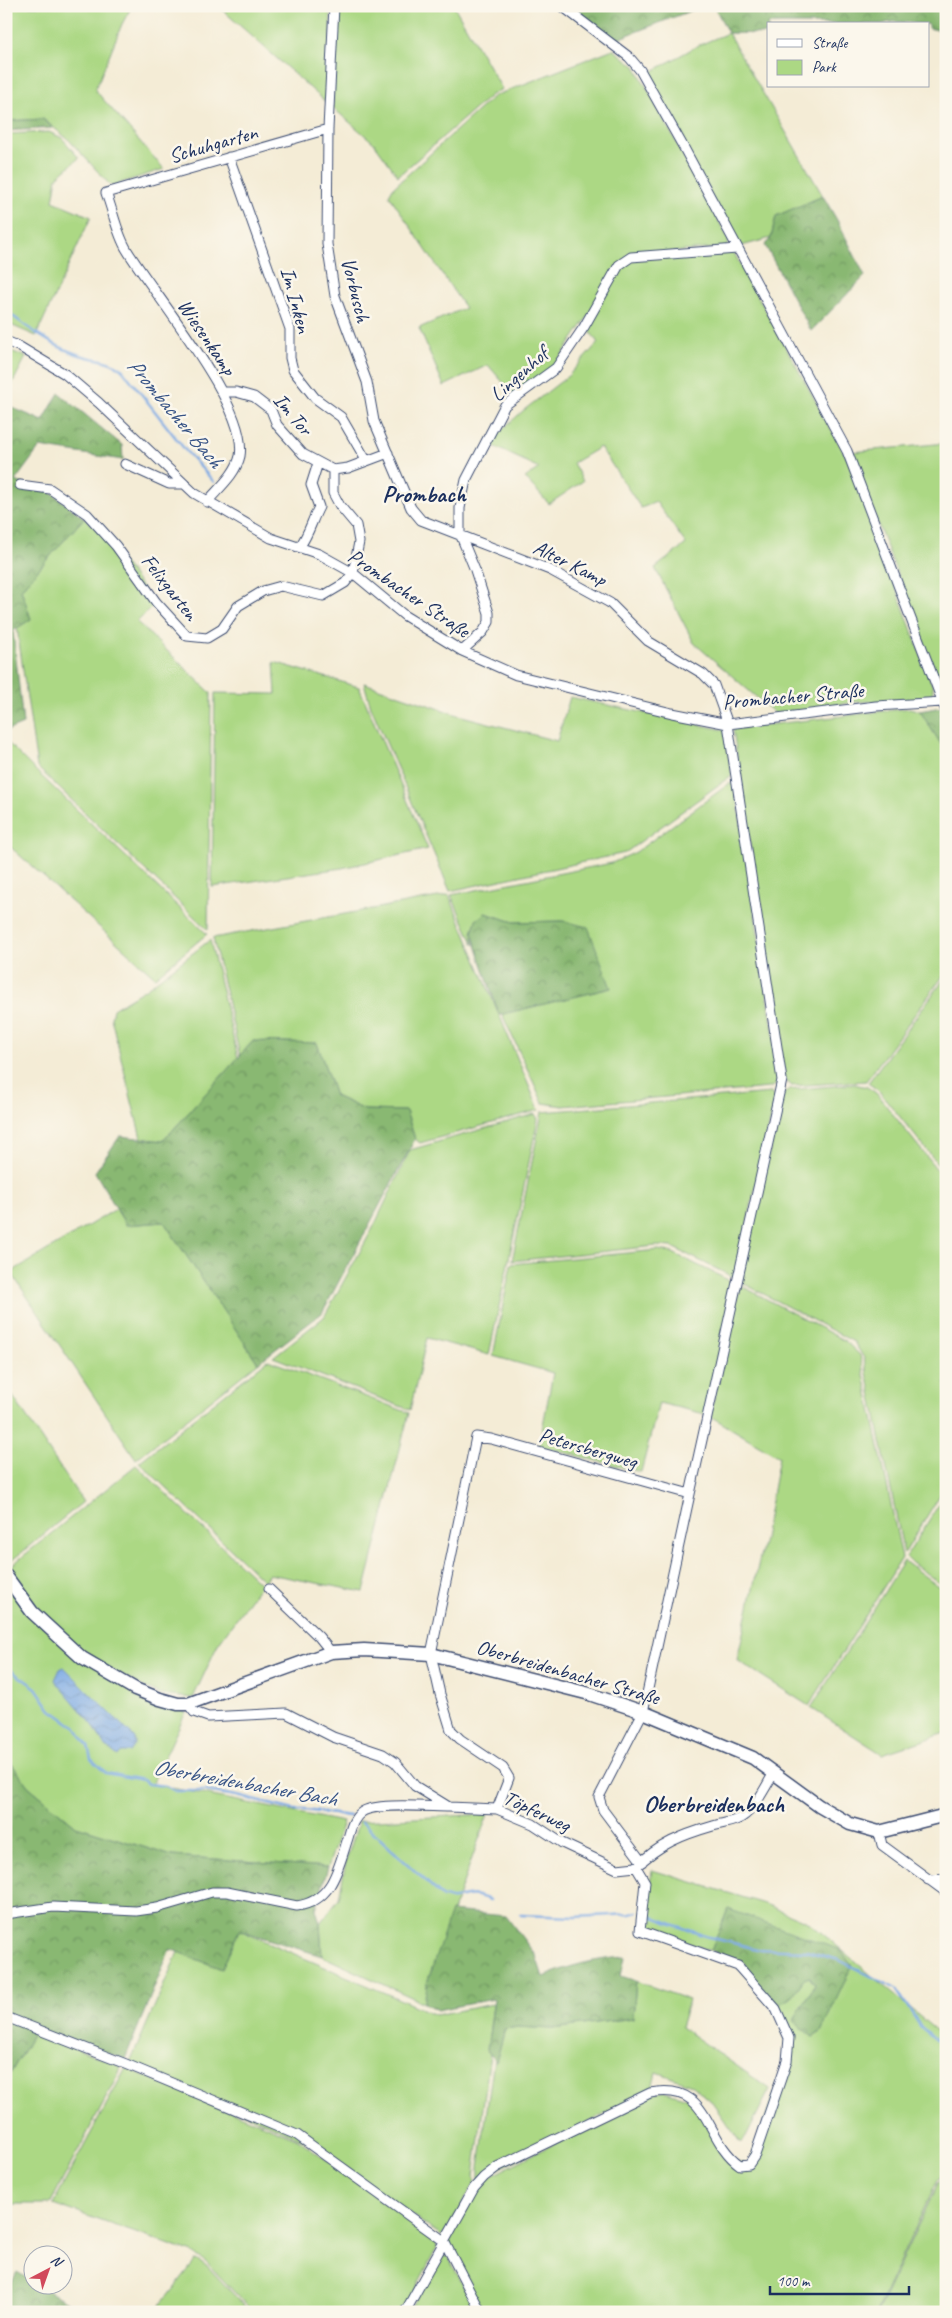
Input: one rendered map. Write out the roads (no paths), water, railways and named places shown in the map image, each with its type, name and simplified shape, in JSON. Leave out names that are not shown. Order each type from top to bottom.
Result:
[{"type":"street","name":"Vorbusch","points":[[334,6],[328,129],[327,244],[335,296],[344,326],[367,382],[374,421],[388,453]]},
{"type":"street","points":[[562,6],[629,57],[640,70],[847,451],[944,706]]},
{"type":"street","name":"Schuhgarten","points":[[106,193],[328,129]]},
{"type":"street","name":"Im Inken","points":[[229,157],[290,329],[290,358],[293,370],[315,398],[341,417],[366,460]]},
{"type":"street","name":"Wiesenkamp","points":[[106,193],[125,248],[223,392],[239,434],[240,455],[235,470],[207,502]]},
{"type":"street","name":"Lingenhof","points":[[462,651],[483,632],[489,622],[489,613],[476,570],[460,534],[460,508],[466,480],[504,404],[556,368],[584,327],[619,265],[631,257],[736,249]]},
{"type":"street","name":"Prombacher Straße","points":[[6,341],[20,347],[65,374],[99,403],[182,484],[207,502],[271,538],[300,546],[319,554],[353,573],[405,616],[462,651],[516,675],[672,713],[728,724],[876,706],[944,706]]},
{"type":"street","name":"Im Tor","points":[[223,392],[236,392],[254,397],[271,410],[277,425],[303,454],[333,470]]},
{"type":"street","points":[[353,573],[360,542],[356,526],[340,506],[334,493],[333,470],[348,468],[388,453]]},
{"type":"street","name":"Alter Kamp","points":[[388,453],[411,508],[421,520],[550,570],[610,603],[648,641],[703,674],[714,685],[728,724],[782,1080],[690,1494]]},
{"type":"street","points":[[300,546],[307,537],[312,520],[319,507],[311,485],[318,463]]},
{"type":"street","points":[[125,464],[170,484],[182,484]]},
{"type":"street","name":"Felixgarten","points":[[20,485],[50,489],[87,514],[116,546],[156,602],[187,636],[207,638],[222,629],[238,606],[263,591],[281,586],[323,596],[345,583],[353,573]]},
{"type":"street","name":"Petersbergweg","points":[[431,1654],[476,1437],[491,1439],[690,1494]]},
{"type":"street","points":[[405,2312],[474,2188],[484,2177],[498,2168],[650,2093],[666,2090],[678,2092],[693,2100],[706,2116],[733,2160],[740,2165],[749,2164],[755,2155],[787,2061],[789,2038],[776,2009],[738,1966],[640,1930],[645,1882],[639,1865],[603,1810],[599,1797],[643,1712],[690,1494]]},
{"type":"street","points":[[6,1576],[32,1612],[82,1658],[135,1689],[169,1702],[188,1704]]},
{"type":"street","points":[[269,1589],[320,1637],[331,1652]]},
{"type":"street","name":"Oberbreidenbacher Straße","points":[[188,1704],[331,1652],[364,1650],[431,1654],[586,1693],[643,1712],[735,1749],[753,1758],[819,1806],[850,1824],[879,1832],[946,1815]]},
{"type":"street","points":[[431,1654],[451,1730],[460,1739],[503,1768],[508,1778],[497,1809]]},
{"type":"street","name":"Töpferweg","points":[[188,1704],[194,1712],[208,1717],[286,1713],[333,1737],[383,1754],[395,1762],[415,1786],[449,1807],[497,1809],[533,1824],[562,1843],[617,1869],[639,1865]]},
{"type":"street","points":[[639,1865],[650,1853],[669,1842],[691,1832],[742,1817],[752,1807],[774,1773]]},
{"type":"street","points":[[6,1914],[52,1907],[136,1911],[157,1908],[212,1892],[227,1892],[297,1906],[308,1905],[319,1900],[335,1876],[353,1821],[362,1811],[374,1806],[449,1807]]},
{"type":"street","points":[[879,1832],[882,1845],[927,1880],[946,1892]]},
{"type":"street","points":[[927,1880],[946,1879]]},
{"type":"street","points":[[6,2017],[126,2064],[297,2135],[444,2241],[481,2312]]},
{"type":"water","points":[[64,1667],[135,1738],[135,1745],[130,1752],[121,1752],[118,1756],[104,1745],[93,1725],[55,1680],[60,1669]]},
{"type":"waterway","name":"Prombacher Bach","points":[[6,311],[40,336],[68,351],[110,362],[121,368],[186,451],[214,482]]},
{"type":"waterway","name":"Oberbreidenbacher Bach","points":[[6,1667],[36,1688],[51,1710],[75,1727],[88,1746],[91,1759],[106,1773],[143,1780],[148,1784],[166,1786],[175,1791],[207,1791],[237,1796],[294,1810],[350,1816]]},
{"type":"waterway","name":"Oberbreidenbacher Bach","points":[[362,1822],[443,1897],[453,1899],[479,1896],[490,1900]]},
{"type":"waterway","name":"Oberbreidenbacher Bach","points":[[521,1915],[575,1917],[638,1912]]},
{"type":"waterway","name":"Oberbreidenbacher Bach","points":[[648,1915],[705,1936],[757,1949],[806,1951],[839,1960],[896,1989],[921,2027],[946,2048]]},
{"type":"district","name":"Prombach","points":[[424,494]]},
{"type":"district","name":"Oberbreidenbach","points":[[714,1804]]}]
